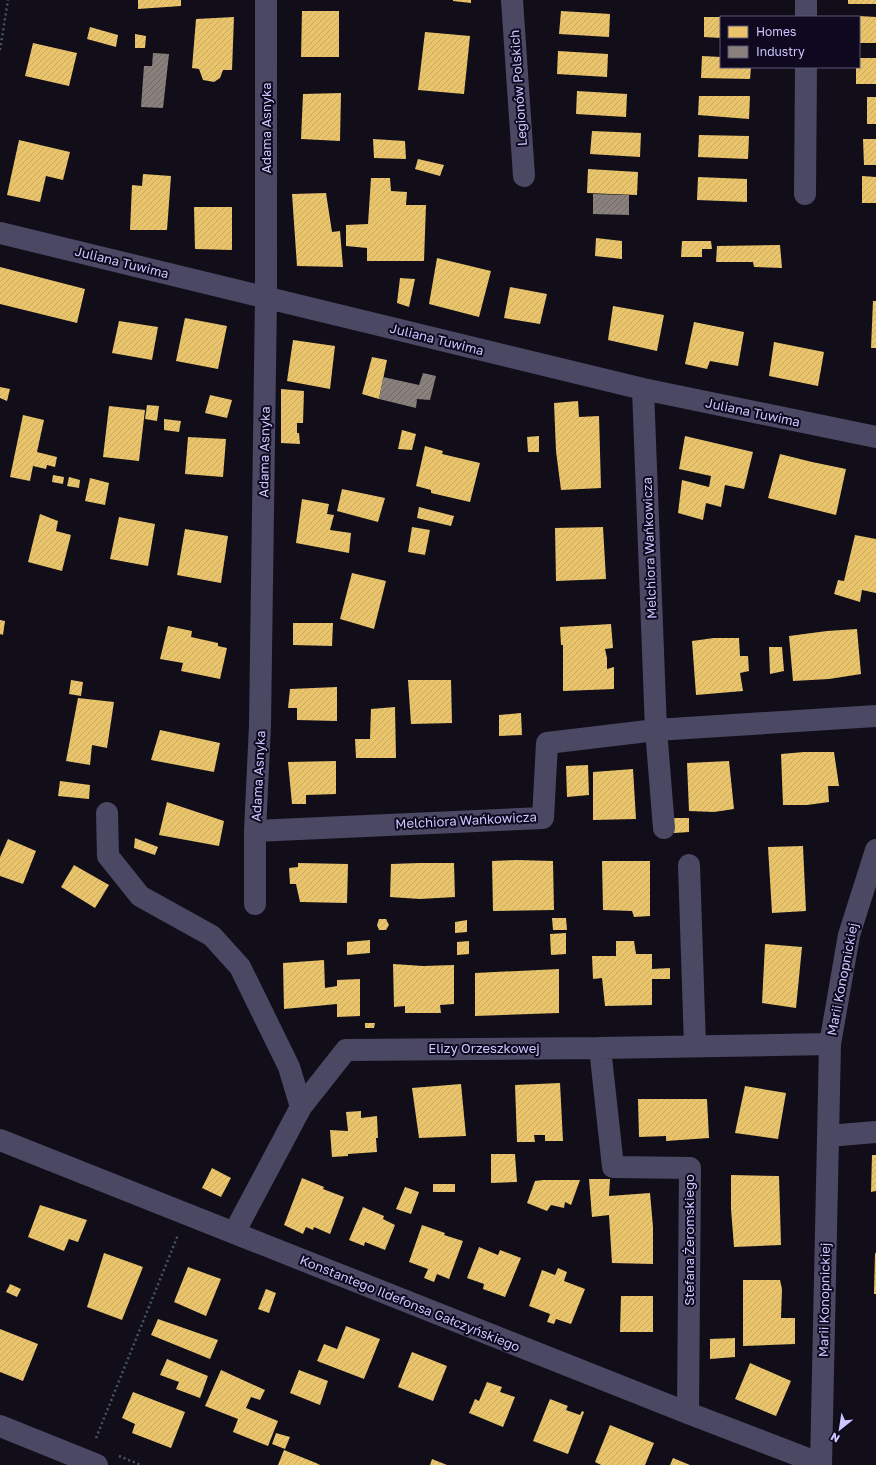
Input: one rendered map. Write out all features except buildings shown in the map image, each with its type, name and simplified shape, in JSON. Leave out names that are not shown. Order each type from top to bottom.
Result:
[{"type":"street","name":"Adama Asnyka","points":[[255,904],[255,831],[260,725],[266,297],[266,0]]},
{"type":"street","name":"Legionów Polskich","points":[[512,0],[524,176]]},
{"type":"street","points":[[806,0],[806,16]]},
{"type":"street","points":[[805,194],[806,68]]},
{"type":"street","name":"Juliana Tuwima","points":[[0,233],[643,389],[876,437]]},
{"type":"street","name":"Melchiora Wańkowicza","points":[[643,389],[656,730]]},
{"type":"street","name":"Melchiora Wańkowicza","points":[[255,831],[542,818],[547,743],[656,730],[876,716]]},
{"type":"street","points":[[656,730],[664,828]]},
{"type":"street","points":[[107,813],[108,856],[140,896],[212,936],[240,967],[289,1067],[301,1108]]},
{"type":"street","name":"Marii Konopnickiej","points":[[821,1464],[830,1044],[849,935],[876,850]]},
{"type":"street","points":[[689,865],[695,1046]]},
{"type":"street","name":"Elizy Orzeszkowej","points":[[234,1233],[301,1108],[346,1050],[830,1044]]},
{"type":"street","name":"Stefana Żeromskiego","points":[[600,1048],[613,1167],[690,1168],[688,1413]]},
{"type":"street","points":[[828,1136],[876,1132]]},
{"type":"street","name":"Konstantego Ildefonsa Gałczyńskiego","points":[[0,1140],[688,1413],[821,1464]]},
{"type":"street","points":[[0,1426],[88,1463]]},
{"type":"path","points":[[0,50],[8,0]]},
{"type":"path","points":[[96,1439],[186,1214]]}]
